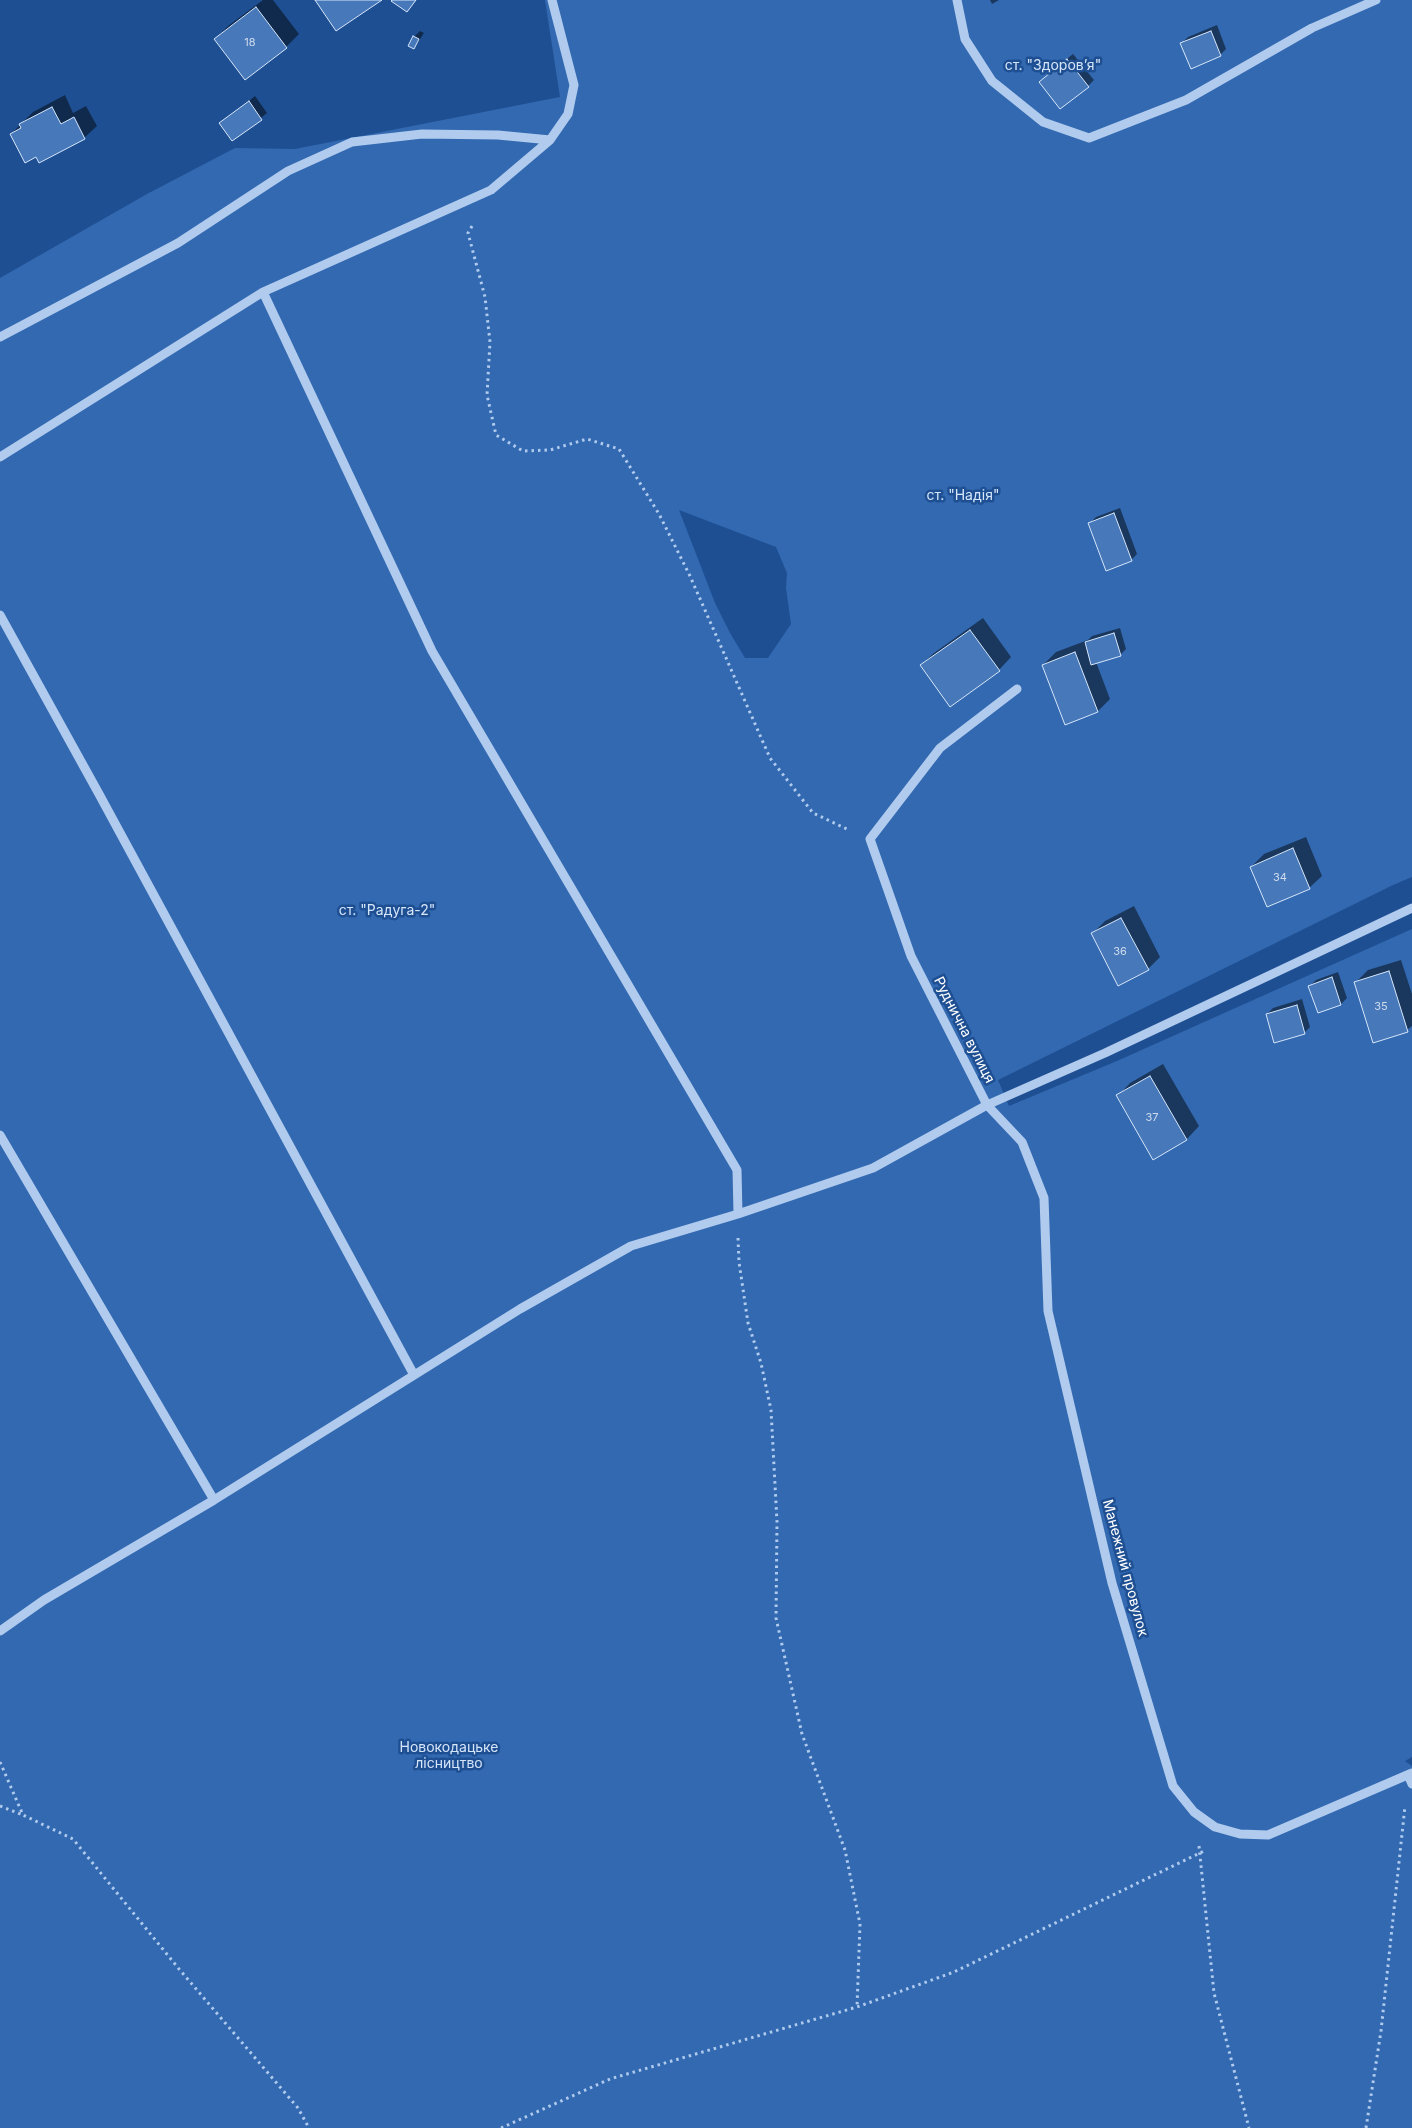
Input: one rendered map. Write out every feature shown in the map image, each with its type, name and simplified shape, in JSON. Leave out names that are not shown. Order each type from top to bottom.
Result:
[{"type":"street","points":[[0,457],[263,292],[491,190],[550,140],[568,114],[574,86],[552,0]]},
{"type":"street","points":[[957,0],[965,39],[992,81],[1043,122],[1089,138],[1186,100],[1312,28],[1376,0]]},
{"type":"street","points":[[0,337],[178,243],[288,171],[352,142],[422,134],[498,135],[550,140]]},
{"type":"street","points":[[263,292],[432,651],[737,1170],[738,1214]]},
{"type":"street","points":[[0,616],[99,794],[414,1375]]},
{"type":"street","points":[[870,839],[940,748],[1017,689]]},
{"type":"street","name":"Руднична вулиця","points":[[870,839],[911,956],[988,1105],[1105,1053],[1412,908]]},
{"type":"street","points":[[0,1631],[44,1600],[214,1500],[520,1309],[631,1246],[738,1214],[873,1168],[988,1105]]},
{"type":"street","name":"Манежний провулок","points":[[988,1105],[1022,1142],[1044,1198],[1048,1311],[1112,1583],[1174,1786],[1194,1812],[1215,1827],[1240,1834],[1268,1835],[1410,1774]]},
{"type":"street","points":[[0,1135],[214,1500]]},
{"type":"street","points":[[1410,1774],[1412,1784]]},
{"type":"path","points":[[491,190],[468,233],[485,297],[490,342],[487,395],[496,435],[523,452],[550,450],[587,439],[619,450],[659,514],[690,576],[770,758],[813,813],[870,839]]},
{"type":"path","points":[[738,1214],[739,1262],[748,1323],[761,1364],[771,1410],[777,1522],[776,1618],[802,1734],[845,1850],[849,1869],[860,1924],[857,2006]]},
{"type":"path","points":[[0,1762],[24,1816]]},
{"type":"path","points":[[1366,2128],[1383,2012],[1410,1774]]},
{"type":"path","points":[[0,1806],[73,1839],[179,1969],[298,2108],[309,2128]]},
{"type":"path","points":[[1194,1812],[1214,1993],[1250,2128]]},
{"type":"path","points":[[502,2128],[610,2079],[857,2006],[954,1972],[1240,1834]]},
{"type":"green space","points":[[545,0],[1412,0],[1412,877],[998,1080],[1009,1106],[1117,1061],[1412,929],[1412,1757],[1405,1761],[1412,1766],[1412,2128],[0,2128],[0,278],[147,194],[235,148],[295,149],[560,97]],"holes":[[[679,510],[776,547],[787,573],[786,588],[791,624],[768,658],[745,658],[715,603]]]},
{"type":"building","points":[[315,0],[382,0],[336,31]]},
{"type":"building","points":[[392,0],[416,0],[407,12]]},
{"type":"building","points":[[256,7],[287,48],[245,80],[214,39]]},
{"type":"building","points":[[1211,31],[1221,56],[1191,69],[1180,43]]},
{"type":"building","points":[[413,36],[419,39],[414,49],[408,46]]},
{"type":"building","points":[[1067,59],[1089,87],[1060,109],[1039,82]]},
{"type":"building","points":[[249,101],[262,120],[232,141],[219,123]]},
{"type":"building","points":[[52,107],[61,124],[74,117],[85,139],[39,163],[36,157],[25,163],[10,134],[21,128],[19,124]]},
{"type":"building","points":[[1114,513],[1132,561],[1106,571],[1088,523]]},
{"type":"building","points":[[970,630],[1000,671],[950,707],[920,665]]},
{"type":"building","points":[[1114,633],[1121,656],[1091,665],[1085,642]]},
{"type":"building","points":[[1075,652],[1098,712],[1065,725],[1042,665]]},
{"type":"building","points":[[1293,848],[1310,889],[1267,907],[1250,867]]},
{"type":"building","points":[[1121,918],[1149,970],[1118,986],[1091,933]]},
{"type":"building","points":[[1389,971],[1408,1032],[1373,1043],[1354,982]]},
{"type":"building","points":[[1332,977],[1341,1005],[1318,1013],[1308,986]]},
{"type":"building","points":[[1297,1005],[1305,1034],[1274,1043],[1266,1014]]},
{"type":"building","points":[[1150,1076],[1187,1140],[1153,1160],[1116,1095]]},
{"type":"park label","name":"ст. \"Здоров’я\"","points":[[1053,66]]},
{"type":"park label","name":"ст. \"Надія\"","points":[[963,496]]},
{"type":"park label","name":"ст. \"Радуга-2\"","points":[[387,911]]},
{"type":"park label","name":"Новокодацьке лісництво","points":[[449,1756]]}]
